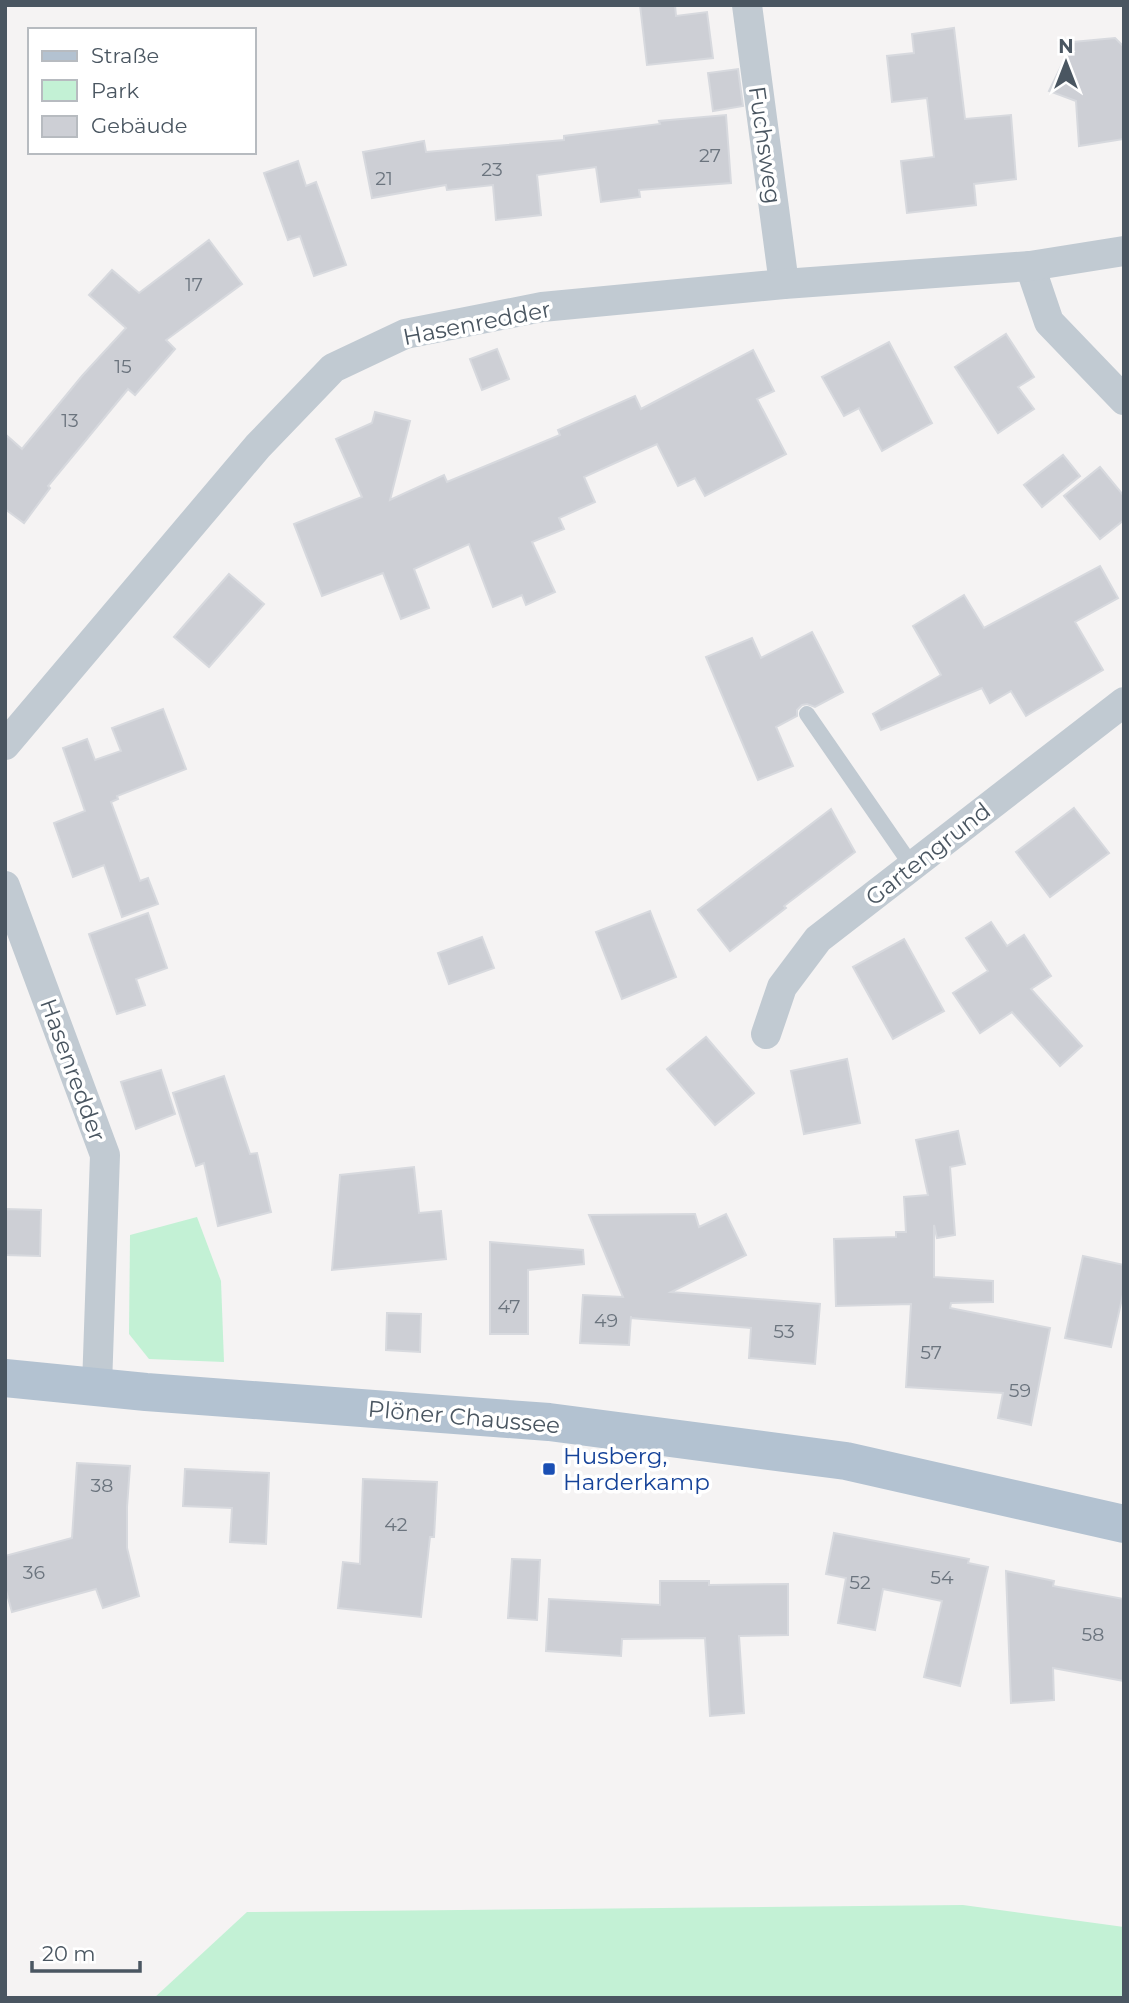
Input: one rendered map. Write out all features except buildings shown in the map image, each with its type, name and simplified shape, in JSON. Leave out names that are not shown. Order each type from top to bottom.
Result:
[{"type":"main road","name":"Plöner Chaussee","points":[[5,1378],[146,1392],[549,1422],[846,1461],[1124,1524]]},
{"type":"street","name":"Fuchsweg","points":[[747,5],[784,284]]},
{"type":"street","name":"Hasenredder","points":[[5,745],[258,446],[334,368],[405,334],[530,310],[784,284],[1030,266],[1124,251]]},
{"type":"street","points":[[1030,266],[1049,322],[1124,400]]},
{"type":"street","name":"Gartengrund","points":[[766,1034],[782,988],[818,939],[1124,702]]},
{"type":"street","name":"Hasenredder","points":[[5,886],[104,1156],[97,1386]]},
{"type":"lane","points":[[807,714],[912,866]]},
{"type":"green space","points":[[197,1217],[221,1281],[224,1362],[149,1359],[129,1334],[130,1235]]},
{"type":"green space","points":[[963,1905],[1124,1927],[1124,1998],[154,1998],[247,1912]]},
{"type":"place","name":"Husberg, Harderkamp","points":[[549,1469]]}]
